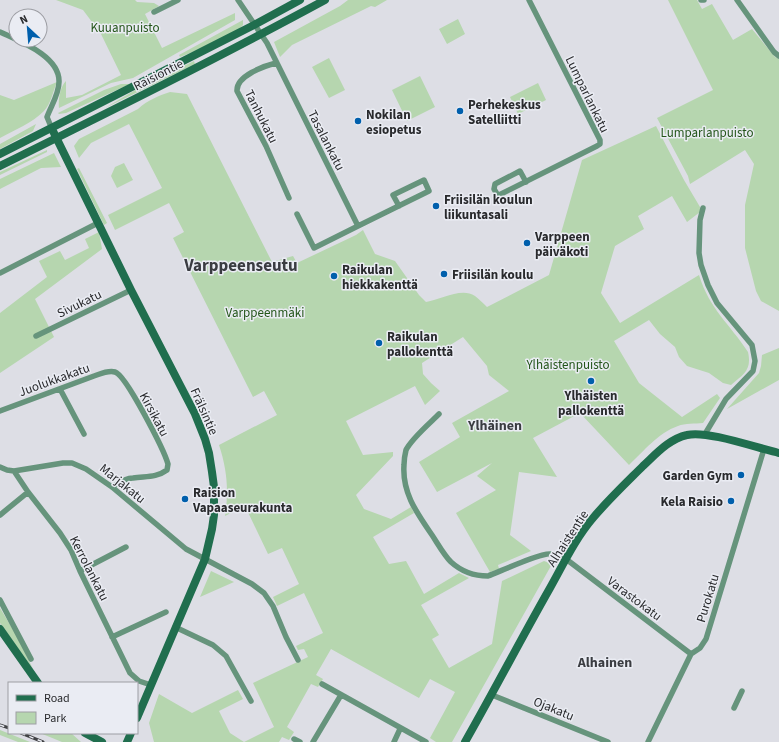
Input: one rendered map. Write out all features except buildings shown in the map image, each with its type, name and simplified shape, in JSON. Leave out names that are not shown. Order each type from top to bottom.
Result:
[{"type":"street","points":[[154,12],[178,0]]},
{"type":"street","name":"Tasalankatu","points":[[238,0],[267,43],[358,226]]},
{"type":"street","name":"Raisiontie","points":[[0,154],[52,129],[300,0]]},
{"type":"street","name":"Raisiontie","points":[[0,166],[261,35],[325,0]]},
{"type":"street","name":"Lumparlankatu","points":[[526,182],[520,172],[495,184],[494,189],[499,195],[526,182],[600,144],[600,140],[529,0]]},
{"type":"street","points":[[738,0],[774,52],[779,56]]},
{"type":"street","points":[[0,32],[40,53],[50,61],[57,72],[59,87],[47,117],[52,129]]},
{"type":"street","name":"Tanhukatu","points":[[276,63],[245,77],[238,83],[236,91],[266,146],[289,198]]},
{"type":"street","name":"Frälsintie","points":[[52,129],[131,290],[195,414],[209,453],[214,487],[214,515],[205,559],[138,716]]},
{"type":"street","points":[[297,214],[314,248],[399,206],[429,190],[424,180],[393,195],[399,206]]},
{"type":"street","points":[[703,208],[700,220],[699,253],[708,285],[717,303],[752,346],[755,361],[753,371],[726,399],[704,434]]},
{"type":"street","points":[[0,273],[98,223]]},
{"type":"street","name":"Sivukatu","points":[[36,336],[131,290]]},
{"type":"street","name":"Juolukkakatu","points":[[0,411],[102,373],[109,371],[116,372]]},
{"type":"street","name":"Kirsikatu","points":[[112,488],[125,480],[132,478],[148,478],[163,473],[167,470],[168,464],[131,391],[121,376],[116,372]]},
{"type":"street","points":[[60,388],[84,434]]},
{"type":"street","points":[[439,414],[427,425],[406,450],[404,482],[408,496],[415,509],[452,563],[470,574],[488,576],[539,556],[550,554],[558,558],[566,559]]},
{"type":"street","name":"Alhaistentie","points":[[465,742],[566,559],[592,519],[632,477],[664,447],[688,435],[704,434],[779,453]]},
{"type":"street","name":"Purokatu","points":[[648,742],[691,654],[700,648],[706,639],[764,450]]},
{"type":"street","name":"Marjakatu","points":[[14,471],[54,464],[72,463],[86,469],[112,488],[186,549],[252,584],[264,593],[273,606],[286,637],[298,660]]},
{"type":"street","points":[[0,466],[7,470],[14,471]]},
{"type":"street","name":"Kerrolankatu","points":[[14,471],[28,492],[66,541],[133,677],[151,685]]},
{"type":"street","points":[[0,514],[28,492]]},
{"type":"street","points":[[80,571],[126,547]]},
{"type":"street","name":"Varastokatu","points":[[566,559],[691,654]]},
{"type":"street","points":[[0,600],[31,659]]},
{"type":"street","points":[[112,637],[166,612]]},
{"type":"street","points":[[175,627],[213,645],[226,656],[251,701]]},
{"type":"street","points":[[0,629],[37,682]]},
{"type":"street","points":[[322,684],[400,729],[426,742]]},
{"type":"street","points":[[734,708],[742,691]]},
{"type":"street","points":[[312,742],[340,695]]},
{"type":"street","name":"Ojakatu","points":[[492,695],[608,742]]},
{"type":"street","points":[[394,742],[400,729]]},
{"type":"street","points":[[87,734],[102,742]]},
{"type":"street","points":[[294,738],[300,742]]},
{"type":"green space","name":"Kuuanpuisto","points":[[56,0],[135,0],[137,2],[154,3],[159,6],[145,14],[162,48],[235,13],[235,20],[133,78],[111,83],[59,108],[60,94],[66,81],[66,98],[82,95],[121,75],[101,34],[83,10]]},
{"type":"green space","points":[[348,0],[387,0],[375,7],[371,6],[292,45],[280,57],[274,42],[340,6]]},
{"type":"green space","name":"Lumparlanpuisto","points":[[668,0],[697,0],[702,9],[712,4],[733,40],[752,29],[775,57],[779,59],[779,311],[761,301],[756,291],[745,248],[745,205],[754,164],[745,150],[690,184],[688,176],[657,118],[713,90]]},
{"type":"green space","points":[[458,19],[465,34],[447,44],[439,29]]},
{"type":"green space","points":[[243,20],[243,25],[238,30],[180,57],[179,55]]},
{"type":"green space","points":[[329,58],[345,90],[329,98],[312,67]]},
{"type":"green space","points":[[194,61],[195,64],[105,108],[137,89]]},
{"type":"green space","points":[[420,76],[435,107],[407,121],[392,90]]},
{"type":"green space","points":[[57,82],[50,101],[44,111],[29,123],[0,138],[0,95],[14,100]]},
{"type":"green space","points":[[538,83],[546,100],[518,114],[510,97]]},
{"type":"green space","points":[[121,84],[130,84],[66,113],[58,113],[104,90]]},
{"type":"green space","points":[[170,92],[187,94],[272,262],[293,256],[297,263],[356,235],[363,230],[375,254],[395,261],[419,295],[426,302],[457,293],[464,293],[475,296],[487,307],[549,275],[582,160],[656,126],[700,207],[700,212],[687,222],[672,196],[638,216],[644,229],[615,246],[601,293],[620,323],[699,275],[703,287],[714,307],[748,352],[748,367],[746,371],[731,385],[723,383],[709,373],[687,366],[679,357],[675,347],[660,334],[649,320],[614,341],[639,383],[682,417],[717,394],[720,398],[703,423],[684,424],[671,429],[652,443],[629,465],[580,413],[533,438],[557,477],[519,472],[510,535],[531,551],[498,565],[499,569],[490,572],[456,513],[496,490],[477,476],[492,463],[437,492],[419,462],[460,437],[452,423],[509,391],[489,375],[487,366],[463,337],[422,363],[423,374],[440,391],[425,405],[415,386],[346,421],[363,455],[393,452],[393,456],[356,495],[364,509],[391,519],[411,507],[414,513],[373,537],[389,564],[406,561],[424,594],[459,573],[469,578],[421,605],[439,635],[432,639],[449,668],[492,644],[502,581],[544,561],[552,564],[452,742],[436,742],[430,738],[455,692],[430,679],[419,698],[331,649],[316,675],[323,679],[318,687],[311,684],[287,727],[294,732],[289,740],[282,737],[279,742],[244,742],[274,727],[253,683],[308,657],[304,649],[298,650],[296,646],[323,633],[304,593],[277,606],[273,597],[299,584],[282,548],[268,554],[245,506],[225,516],[227,498],[226,480],[224,463],[219,445],[277,415],[264,391],[253,397],[173,238],[184,232],[169,203],[115,230],[108,215],[162,188],[129,124],[91,143],[79,158],[74,146],[79,139],[138,109],[153,99]]},
{"type":"green space","points":[[36,124],[33,131],[0,149],[0,144]]},
{"type":"green space","points":[[47,150],[47,152],[0,175],[0,172]]},
{"type":"green space","points":[[54,153],[61,167],[41,168],[0,189],[0,179]]},
{"type":"green space","points":[[124,163],[133,180],[117,188],[111,176],[115,167]]},
{"type":"green space","points":[[79,168],[107,223],[104,225],[77,169]]},
{"type":"green space","points":[[99,232],[102,249],[35,299],[54,337],[0,373],[0,313],[47,277],[39,261],[60,251],[65,260],[89,248],[85,239]]},
{"type":"green space","points":[[779,348],[779,380],[727,409],[759,373],[762,355]]},
{"type":"green space","points":[[211,571],[234,582],[200,597]]},
{"type":"green space","points":[[0,608],[18,638],[33,669],[0,623]]},
{"type":"green space","points":[[238,690],[243,699],[219,711],[230,733],[244,742],[154,742],[149,723],[159,694],[192,713]]},
{"type":"green space","points":[[0,730],[30,742],[18,742],[0,735]]},
{"type":"green space","points":[[42,734],[72,734],[81,742],[62,742]]},
{"type":"railway","points":[[0,725],[8,728]]},
{"type":"railway","points":[[23,734],[43,742]]},
{"type":"place","name":"Perhekeskus Satelliitti","points":[[460,111]]},
{"type":"place","name":"Nokilan esiopetus","points":[[358,121]]},
{"type":"place","name":"Friisilän koulun liikuntasali","points":[[436,206]]},
{"type":"place","name":"Varppeen päiväkoti","points":[[527,243]]},
{"type":"place","name":"Friisilän koulu","points":[[444,274]]},
{"type":"place","name":"Raikulan hiekkakenttä","points":[[334,276]]},
{"type":"place","name":"Raikulan pallokenttä","points":[[379,343]]},
{"type":"place","name":"Ylhäisten pallokenttä","points":[[591,381]]},
{"type":"place","name":"Garden Gym","points":[[741,475]]},
{"type":"place","name":"Raision Vapaaseurakunta","points":[[185,499]]},
{"type":"place","name":"Kela Raisio","points":[[731,501]]},
{"type":"district","name":"Varppeenseutu","points":[[241,265]]},
{"type":"district","name":"Ylhäinen","points":[[495,425]]},
{"type":"district","name":"Alhainen","points":[[605,662]]},
{"type":"park label","name":"Varppeenmäki","points":[[265,312]]},
{"type":"park label","name":"Ylhäistenpuisto","points":[[568,364]]}]
